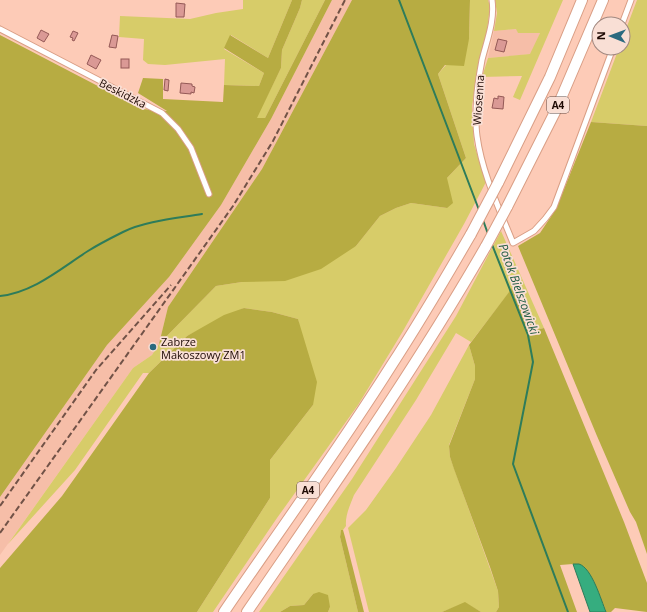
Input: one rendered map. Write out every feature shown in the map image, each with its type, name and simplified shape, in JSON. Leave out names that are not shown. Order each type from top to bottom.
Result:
[{"type":"highway","name":"A4","points":[[224,612],[331,458],[391,367],[472,234],[550,77],[582,0]]},
{"type":"highway","name":"A4","points":[[247,612],[381,416],[449,310],[507,207],[556,110],[602,0]]},
{"type":"street","name":"Wiosenna","points":[[492,0],[492,23],[482,62],[477,93],[476,129],[486,172],[513,243],[534,231],[554,207],[610,56]]},
{"type":"street","points":[[625,16],[631,0]]},
{"type":"street","name":"Beskidzka","points":[[0,29],[162,113],[178,129],[191,148],[209,194]]},
{"type":"shaded area","points":[[243,0],[292,0],[268,58],[231,35],[224,49],[264,73],[259,86],[224,85],[225,59],[165,65],[148,64],[143,60],[144,39],[119,37],[120,16],[190,19],[243,9]]},
{"type":"shaded area","points":[[292,0],[302,0],[282,50],[281,68],[257,118],[265,118],[325,0],[332,0],[271,119],[221,205],[169,277],[107,345],[0,497],[0,35],[142,109],[167,111],[138,93],[143,78],[163,79],[163,99],[223,102],[224,85],[259,86],[264,73],[224,48],[230,35],[268,58]]},
{"type":"shaded area","points":[[302,0],[325,0],[265,118],[256,118],[281,68],[282,50]]},
{"type":"shaded area","points":[[332,0],[352,0],[262,169],[168,307],[159,344],[152,355],[133,368],[0,555],[0,497],[107,345],[169,277],[221,205],[271,119]]},
{"type":"shaded area","points":[[352,0],[470,0],[469,39],[464,66],[445,65],[438,74],[466,158],[447,178],[453,203],[447,208],[411,203],[380,216],[356,246],[321,269],[285,281],[242,282],[216,286],[159,344],[168,307],[262,169]]},
{"type":"shaded area","points":[[470,0],[488,0],[490,6],[487,31],[479,63],[472,106],[474,144],[486,182],[464,224],[403,331],[358,405],[277,518],[213,612],[197,612],[270,498],[270,460],[313,405],[298,319],[272,312],[244,308],[187,336],[149,373],[143,373],[75,470],[8,544],[133,368],[152,355],[159,344],[216,286],[242,282],[356,246],[380,216],[396,208],[411,203],[447,208],[447,178],[466,158],[438,74],[469,39]]},
{"type":"shaded area","points":[[495,0],[563,0],[520,100],[513,97],[522,76],[482,77],[488,58],[530,54],[540,33],[518,33],[516,29],[494,31],[497,13]]},
{"type":"shaded area","points":[[637,0],[647,0],[647,126],[591,122],[616,56],[631,56],[631,16]]},
{"type":"shaded area","points":[[517,29],[518,33],[540,33],[531,54],[488,58],[494,31]]},
{"type":"shaded area","points":[[591,122],[647,126],[647,554],[636,522],[630,512],[597,436],[518,246],[540,233],[556,209]]},
{"type":"shaded area","points":[[501,231],[544,328],[536,330],[515,285],[471,342],[456,333],[416,400],[354,495],[349,507],[346,526],[343,530],[341,530],[340,537],[358,612],[328,612],[330,607],[313,594],[304,605],[290,606],[280,612],[259,612],[352,479],[456,316]]},
{"type":"shaded area","points":[[515,284],[536,330],[544,328],[624,522],[647,583],[647,612],[615,608],[611,612],[606,612],[593,580],[573,564],[560,565],[577,612],[496,612],[499,607],[498,591],[454,469],[450,457],[449,446],[475,379],[475,366],[469,345]]},
{"type":"shaded area","points":[[244,308],[272,312],[298,319],[317,382],[313,405],[270,460],[270,498],[197,612],[0,612],[0,568],[62,496],[149,373],[187,336],[224,315]]},
{"type":"shaded area","points":[[469,345],[475,366],[475,379],[449,445],[450,457],[498,591],[499,607],[496,612],[481,612],[465,603],[442,612],[369,612],[348,528],[366,510],[396,468],[431,415]]},
{"type":"shaded area","points":[[341,530],[343,530],[345,537],[364,612],[358,612],[340,537]]},
{"type":"shaded area","points":[[573,564],[579,564],[588,572],[596,585],[606,612],[590,612]]},
{"type":"shaded area","points":[[319,592],[328,595],[330,607],[328,612],[280,612],[290,606],[304,605],[313,594]]},
{"type":"shaded area","points":[[465,602],[481,612],[442,612]]},
{"type":"building","points":[[176,3],[185,4],[184,17],[176,17]]},
{"type":"building","points":[[41,30],[49,34],[44,42],[37,38]]},
{"type":"building","points":[[73,31],[78,33],[74,41],[72,40],[73,38],[70,37]]},
{"type":"building","points":[[112,35],[118,36],[116,48],[109,47]]},
{"type":"building","points":[[498,39],[507,41],[504,52],[495,50]]},
{"type":"building","points":[[91,55],[101,60],[96,69],[87,64]]},
{"type":"building","points":[[121,59],[129,59],[129,68],[121,68]]},
{"type":"building","points":[[165,79],[169,80],[168,91],[164,90]]},
{"type":"building","points":[[181,83],[192,84],[192,86],[195,87],[194,93],[180,93]]},
{"type":"building","points":[[498,96],[504,97],[503,109],[492,108],[494,98],[498,99]]},
{"type":"waterway","name":"Potok Bielszowicki","points":[[399,0],[479,210]]},
{"type":"waterway","points":[[0,296],[12,294],[35,285],[92,248],[131,228],[162,220],[202,214]]},
{"type":"waterway","name":"Potok Bielszowicki","points":[[483,220],[488,234]]},
{"type":"waterway","name":"Potok Bielszowicki","points":[[491,242],[528,335],[533,362],[513,464],[568,612]]},
{"type":"railway","points":[[0,533],[233,206],[273,141],[345,0]]},
{"type":"railway","points":[[0,506],[96,370],[171,285]]},
{"type":"place","name":"Zabrze Makoszowy ZM1","points":[[153,347]]}]
